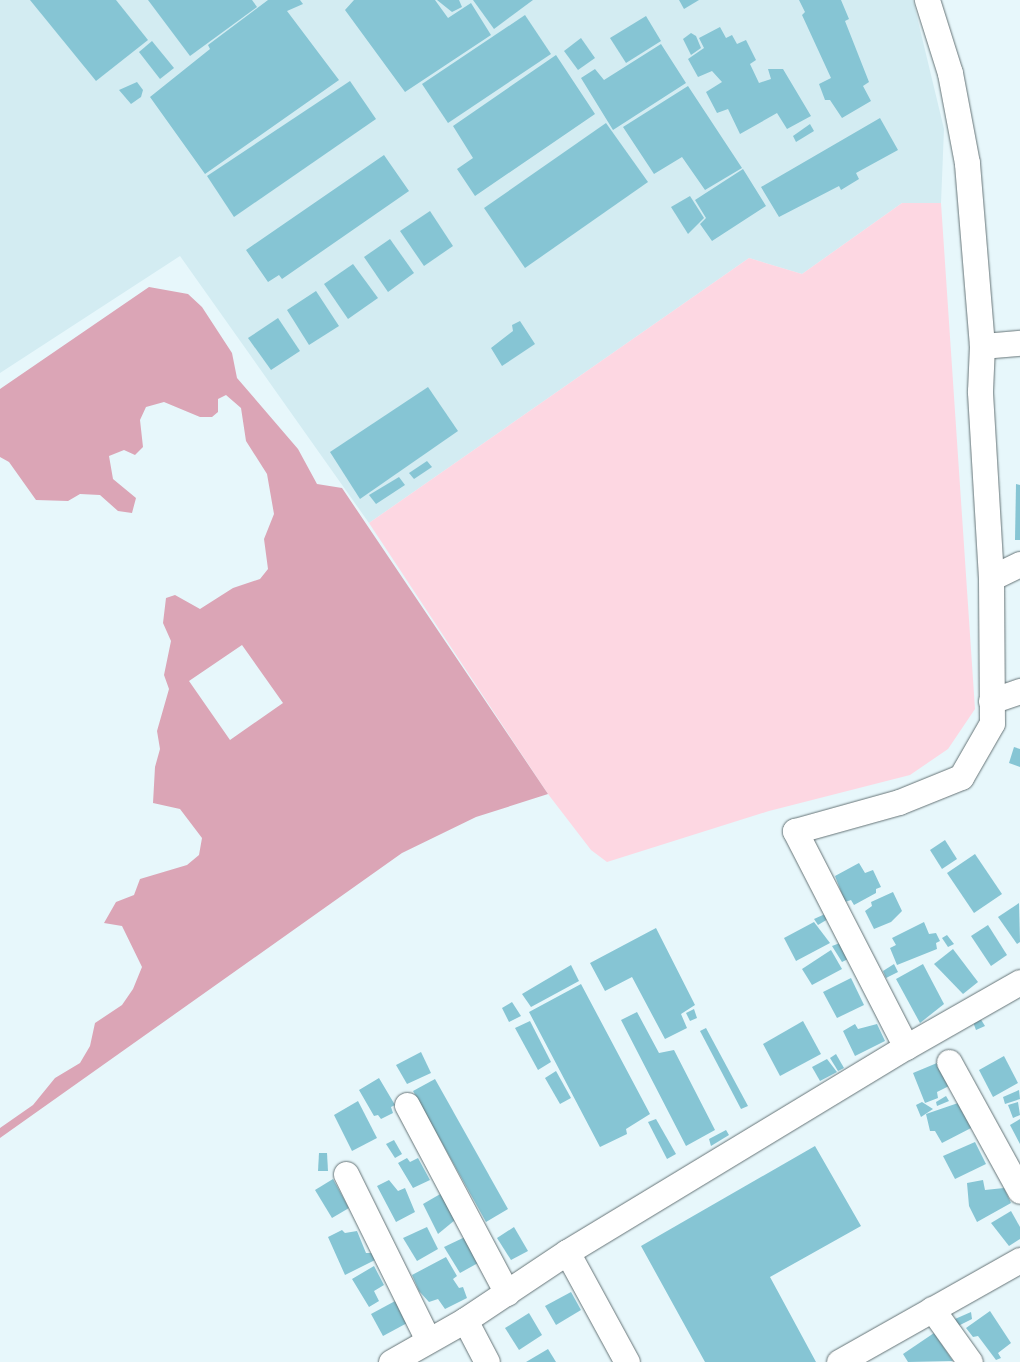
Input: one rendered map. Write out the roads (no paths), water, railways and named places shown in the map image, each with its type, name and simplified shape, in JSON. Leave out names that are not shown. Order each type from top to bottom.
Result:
[{"type":"street","points":[[906,1047],[794,831],[899,802],[961,777],[992,723],[991,578],[980,391],[982,346],[967,163],[950,73],[928,0]]},
{"type":"street","points":[[982,346],[1020,343]]},
{"type":"street","points":[[991,578],[1020,564]]},
{"type":"street","points":[[991,701],[1020,691]]},
{"type":"street","points":[[391,1362],[464,1320],[567,1252],[906,1047],[1020,982]]},
{"type":"street","points":[[949,1062],[1020,1191]]},
{"type":"street","points":[[407,1105],[413,1139],[507,1292]]},
{"type":"street","points":[[346,1174],[428,1340]]},
{"type":"street","points":[[567,1252],[627,1362]]},
{"type":"street","points":[[839,1362],[1020,1260]]},
{"type":"street","points":[[932,1309],[970,1362]]},
{"type":"street","points":[[464,1320],[488,1362]]}]
